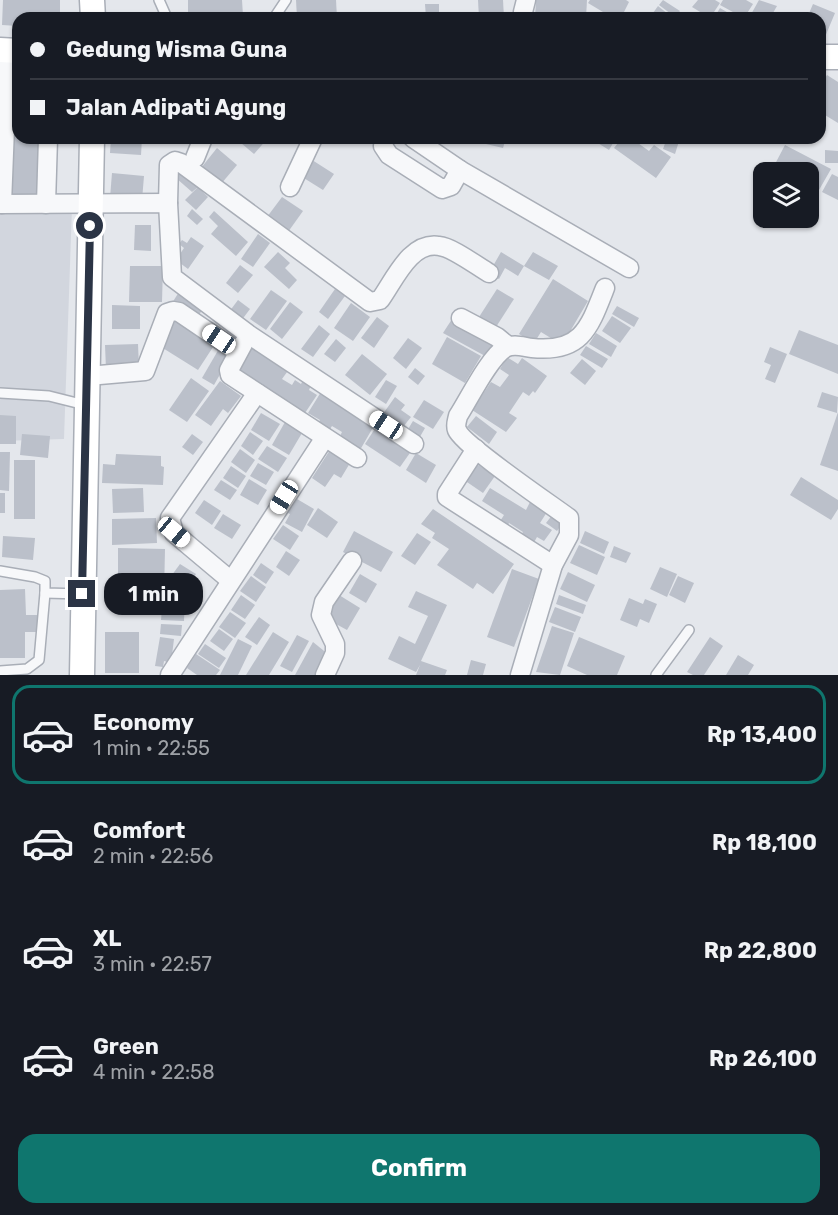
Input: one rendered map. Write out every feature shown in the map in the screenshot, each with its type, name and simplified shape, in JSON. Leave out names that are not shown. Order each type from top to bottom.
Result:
[{"type":"main road","points":[[82,675],[92,144]]},
{"type":"street","points":[[9,51],[1,204],[168,203]]},
{"type":"street","points":[[46,204],[48,144]]},
{"type":"street","points":[[195,158],[200,144]]},
{"type":"street","points":[[290,187],[310,144]]},
{"type":"street","points":[[384,144],[389,155],[442,189],[451,186],[460,170]]},
{"type":"street","points":[[422,144],[460,170],[629,268]]},
{"type":"street","points":[[414,444],[248,334],[172,277],[168,203],[170,165],[175,161],[182,163],[370,302],[380,300],[411,256],[424,247],[441,246],[489,273]]},
{"type":"street","points":[[461,318],[497,337],[508,346],[554,350],[569,345],[587,327],[605,288]]},
{"type":"street","points":[[88,376],[145,371],[167,313],[173,310],[238,352]]},
{"type":"street","points":[[248,334],[229,370],[230,375],[324,439],[357,458]]},
{"type":"street","points":[[508,346],[499,352],[458,416],[456,425],[458,432],[476,449],[569,518],[570,535],[553,566],[520,675]]},
{"type":"street","points":[[230,580],[174,532],[170,518],[257,393]]},
{"type":"street","points":[[170,675],[324,439]]},
{"type":"street","points":[[476,449],[447,497],[553,566]]},
{"type":"street","points":[[325,675],[334,653],[335,644],[321,615],[324,602],[351,561]]},
{"type":"lane","points":[[0,393],[49,396],[87,405]]},
{"type":"lane","points":[[0,571],[45,581],[39,660],[27,669],[0,671]]},
{"type":"lane","points":[[45,593],[82,594]]},
{"type":"lane","points":[[656,675],[689,630]]},
{"type":"shaded area","points":[[0,206],[72,207],[64,439],[0,441]]},
{"type":"building","points":[[3,0],[60,0],[60,12],[12,12],[12,26],[2,25]]},
{"type":"building","points":[[188,0],[242,0],[243,12],[188,12]]},
{"type":"building","points":[[296,0],[336,0],[337,12],[297,12]]},
{"type":"building","points":[[478,0],[503,0],[504,12],[479,12]]},
{"type":"building","points":[[536,0],[587,0],[586,12],[535,12]]},
{"type":"building","points":[[590,0],[626,0],[629,2],[624,12],[603,12],[588,3]]},
{"type":"building","points":[[663,0],[680,11],[668,12],[659,5]]},
{"type":"building","points":[[698,0],[715,0],[720,3],[714,12],[700,12],[692,7]]},
{"type":"building","points":[[723,0],[746,0],[753,4],[748,12],[733,12],[720,5]]},
{"type":"building","points":[[759,0],[777,6],[774,12],[752,12]]},
{"type":"building","points":[[425,4],[439,4],[439,12],[426,12]]},
{"type":"building","points":[[813,4],[835,13],[826,35],[826,12],[810,12]]},
{"type":"building","points":[[658,6],[666,12],[654,12]]},
{"type":"building","points":[[827,75],[838,82],[838,123],[826,116]]},
{"type":"building","points":[[12,107],[12,144],[45,144],[44,195],[10,194]]},
{"type":"building","points":[[111,144],[142,144],[141,155],[110,153]]},
{"type":"building","points":[[242,144],[263,144],[254,154]]},
{"type":"building","points":[[486,144],[504,144],[503,148]]},
{"type":"building","points":[[599,144],[612,144],[609,150]]},
{"type":"building","points":[[617,144],[639,144],[649,151],[654,145],[671,157],[656,178],[614,148]]},
{"type":"building","points":[[665,144],[678,144],[675,154],[663,149]]},
{"type":"building","points":[[785,145],[818,162],[776,162]]},
{"type":"building","points":[[217,148],[237,165],[221,184],[201,168]]},
{"type":"building","points":[[825,150],[838,151],[838,163],[825,163]]},
{"type":"building","points":[[309,158],[334,174],[323,190],[299,175]]},
{"type":"building","points":[[819,163],[831,169],[819,190]]},
{"type":"building","points":[[181,172],[198,187],[192,192],[176,178]]},
{"type":"building","points":[[112,173],[144,176],[142,200],[110,198]]},
{"type":"building","points":[[832,174],[838,177],[838,200],[822,192]]},
{"type":"building","points":[[198,187],[208,197],[196,210],[185,200]]},
{"type":"building","points":[[282,197],[303,211],[288,232],[267,217]]},
{"type":"building","points":[[192,209],[203,219],[197,225],[187,216]]},
{"type":"building","points":[[214,211],[248,242],[236,256],[211,234],[218,226],[209,217]]},
{"type":"building","points":[[135,225],[151,225],[151,251],[134,250]]},
{"type":"building","points":[[258,234],[270,243],[253,267],[241,259]]},
{"type":"building","points":[[191,237],[204,246],[188,269],[176,260],[184,248],[179,244],[182,240],[187,243]]},
{"type":"building","points":[[278,252],[290,263],[285,268],[297,280],[289,289],[264,267]]},
{"type":"building","points":[[501,252],[524,266],[518,276],[505,268],[499,279],[489,273]]},
{"type":"building","points":[[533,252],[558,266],[549,280],[524,266]]},
{"type":"building","points":[[240,265],[253,275],[238,293],[226,283]]},
{"type":"building","points":[[130,266],[163,266],[162,302],[129,302]]},
{"type":"building","points":[[553,279],[588,301],[562,345],[541,332],[534,343],[519,334]]},
{"type":"building","points":[[335,289],[345,296],[328,319],[319,312]]},
{"type":"building","points":[[497,289],[514,299],[496,327],[479,317]]},
{"type":"building","points":[[271,290],[287,301],[266,330],[250,319]]},
{"type":"building","points":[[179,292],[204,307],[197,318],[172,303]]},
{"type":"building","points":[[238,300],[250,309],[241,321],[229,312]]},
{"type":"building","points":[[290,302],[303,312],[282,339],[270,329]]},
{"type":"building","points":[[351,303],[370,317],[353,341],[334,328]]},
{"type":"building","points":[[112,305],[140,306],[140,329],[112,329]]},
{"type":"building","points":[[617,306],[639,318],[634,327],[612,314]]},
{"type":"building","points":[[454,316],[496,340],[487,357],[443,333]]},
{"type":"building","points":[[612,316],[631,328],[620,343],[602,331]]},
{"type":"building","points":[[377,317],[389,326],[374,348],[361,338]]},
{"type":"building","points":[[175,319],[215,344],[198,370],[158,345]]},
{"type":"building","points":[[319,325],[330,334],[313,357],[301,349]]},
{"type":"building","points":[[799,330],[838,345],[838,374],[789,354]]},
{"type":"building","points":[[596,333],[617,346],[611,357],[589,344]]},
{"type":"building","points":[[447,337],[481,356],[465,383],[432,364]]},
{"type":"building","points":[[408,338],[422,348],[406,369],[393,358]]},
{"type":"building","points":[[336,339],[346,348],[335,362],[324,354]]},
{"type":"building","points":[[249,343],[290,368],[282,379],[292,385],[295,380],[301,384],[304,378],[312,383],[309,390],[317,395],[305,413],[233,369]]},
{"type":"building","points":[[138,344],[139,368],[106,369],[105,345]]},
{"type":"building","points":[[586,346],[608,359],[602,368],[580,355]]},
{"type":"building","points":[[220,347],[232,353],[214,385],[202,378]]},
{"type":"building","points":[[770,347],[787,354],[775,383],[765,379],[771,365],[764,362]]},
{"type":"building","points":[[362,354],[387,374],[370,395],[345,375]]},
{"type":"building","points":[[507,357],[518,364],[522,358],[547,376],[535,393],[533,391],[529,396],[523,392],[509,413],[517,418],[506,432],[472,410],[491,382],[500,387],[509,375],[500,369]]},
{"type":"building","points":[[582,359],[596,371],[585,385],[570,373]]},
{"type":"building","points":[[415,368],[425,376],[418,385],[408,377]]},
{"type":"building","points":[[191,378],[209,391],[187,422],[169,410]]},
{"type":"building","points":[[386,380],[397,386],[386,404],[375,397]]},
{"type":"building","points":[[220,381],[241,396],[228,413],[223,409],[211,426],[195,415]]},
{"type":"building","points":[[321,392],[375,424],[360,450],[339,438],[342,432],[332,426],[328,432],[317,425],[320,420],[308,413]]},
{"type":"building","points":[[822,392],[838,397],[837,413],[817,407]]},
{"type":"building","points":[[395,397],[405,405],[401,410],[411,417],[399,432],[380,418]]},
{"type":"building","points":[[424,400],[444,412],[433,429],[413,417]]},
{"type":"building","points":[[838,412],[838,471],[820,465]]},
{"type":"building","points":[[261,413],[280,424],[269,441],[251,430]]},
{"type":"building","points":[[0,415],[16,416],[16,444],[0,444]]},
{"type":"building","points":[[476,416],[497,432],[489,444],[467,427]]},
{"type":"building","points":[[413,421],[425,428],[417,442],[405,434]]},
{"type":"building","points":[[285,422],[302,433],[289,455],[272,445]]},
{"type":"building","points":[[376,427],[412,450],[400,467],[365,444]]},
{"type":"building","points":[[250,432],[263,441],[253,455],[241,446]]},
{"type":"building","points":[[22,434],[50,436],[48,458],[20,455]]},
{"type":"building","points":[[192,434],[203,442],[193,455],[182,447]]},
{"type":"building","points":[[267,446],[287,458],[278,472],[258,459]]},
{"type":"building","points":[[240,449],[255,460],[246,473],[231,462]]},
{"type":"building","points":[[330,450],[350,463],[341,478],[334,474],[325,487],[312,478]]},
{"type":"building","points":[[0,452],[10,452],[9,491],[0,490]]},
{"type":"building","points":[[416,453],[436,465],[426,483],[406,470]]},
{"type":"building","points":[[116,454],[161,456],[161,466],[164,467],[163,485],[102,483],[103,464],[115,465]]},
{"type":"building","points":[[14,460],[35,460],[35,519],[14,519]]},
{"type":"building","points":[[258,463],[274,472],[266,485],[250,476]]},
{"type":"building","points":[[475,463],[495,476],[483,493],[464,480]]},
{"type":"building","points":[[231,466],[246,476],[238,488],[223,478]]},
{"type":"building","points":[[801,477],[838,500],[838,509],[831,520],[790,495]]},
{"type":"building","points":[[249,479],[267,490],[258,505],[240,495]]},
{"type":"building","points":[[221,480],[237,490],[230,500],[214,490]]},
{"type":"building","points":[[143,488],[144,512],[113,513],[112,489]]},
{"type":"building","points":[[490,488],[526,510],[530,502],[547,512],[540,523],[552,530],[544,541],[537,537],[532,546],[519,538],[523,532],[509,523],[507,527],[499,523],[504,515],[482,501]]},
{"type":"building","points":[[0,493],[5,493],[5,513],[0,513]]},
{"type":"building","points":[[297,499],[314,509],[302,532],[285,523],[290,514],[282,510],[286,503],[292,507]]},
{"type":"building","points":[[204,500],[221,511],[212,525],[195,513]]},
{"type":"building","points":[[318,508],[338,522],[327,538],[307,525]]},
{"type":"building","points":[[433,509],[514,564],[493,594],[477,583],[473,589],[437,565],[449,549],[432,538],[435,533],[421,524]]},
{"type":"building","points":[[223,514],[241,525],[232,539],[214,528]]},
{"type":"building","points":[[553,514],[564,521],[557,531],[546,523]]},
{"type":"building","points":[[156,518],[157,543],[112,545],[112,519]]},
{"type":"building","points":[[283,525],[299,536],[290,550],[273,539]]},
{"type":"building","points":[[354,531],[393,552],[381,572],[343,552]]},
{"type":"building","points":[[585,531],[609,542],[604,554],[580,543]]},
{"type":"building","points":[[417,533],[431,542],[415,565],[401,556]]},
{"type":"building","points":[[3,536],[35,538],[33,560],[2,557]]},
{"type":"building","points":[[579,545],[605,557],[597,575],[570,563]]},
{"type":"building","points":[[614,546],[631,553],[626,563],[610,557]]},
{"type":"building","points":[[118,548],[165,549],[164,594],[118,593]]},
{"type":"building","points":[[286,551],[300,560],[289,576],[276,567]]},
{"type":"building","points":[[261,563],[274,572],[266,584],[253,575]]},
{"type":"building","points":[[180,564],[196,574],[185,590],[169,579]]},
{"type":"building","points":[[660,567],[677,574],[667,597],[650,589]]},
{"type":"building","points":[[512,569],[539,579],[514,647],[487,637]]},
{"type":"building","points":[[568,572],[595,585],[587,602],[560,589]]},
{"type":"building","points":[[360,574],[377,584],[366,603],[349,593]]},
{"type":"building","points":[[251,576],[266,587],[256,602],[240,591]]},
{"type":"building","points":[[678,576],[694,583],[685,603],[669,595]]},
{"type":"building","points":[[25,589],[26,615],[40,615],[40,632],[25,632],[25,658],[0,658],[0,590]]},
{"type":"building","points":[[416,591],[447,605],[421,661],[447,670],[445,675],[416,675],[420,665],[416,672],[388,659],[399,636],[415,644],[428,616],[408,607]]},
{"type":"building","points":[[241,595],[255,605],[245,619],[231,610]]},
{"type":"building","points":[[339,595],[360,608],[347,630],[325,618]]},
{"type":"building","points":[[559,595],[586,605],[583,614],[556,604]]},
{"type":"building","points":[[163,597],[185,598],[184,621],[161,620]]},
{"type":"building","points":[[629,598],[643,604],[645,599],[657,604],[649,623],[640,619],[637,627],[620,620]]},
{"type":"building","points":[[555,607],[581,617],[575,632],[549,622]]},
{"type":"building","points":[[230,612],[246,623],[235,638],[219,627]]},
{"type":"building","points":[[259,617],[270,625],[257,645],[245,637]]},
{"type":"building","points":[[161,624],[182,625],[181,636],[160,634]]},
{"type":"building","points":[[552,626],[574,633],[560,675],[536,672]]},
{"type":"building","points":[[219,629],[233,639],[224,651],[210,641]]},
{"type":"building","points":[[105,632],[139,632],[139,673],[105,673]]},
{"type":"building","points":[[273,632],[289,642],[269,675],[246,675]]},
{"type":"building","points":[[297,635],[309,641],[292,672],[280,666]]},
{"type":"building","points":[[160,637],[174,639],[171,663],[164,661],[163,667],[155,666]]},
{"type":"building","points":[[579,637],[625,656],[617,675],[587,675],[567,666]]},
{"type":"building","points":[[710,637],[723,646],[704,675],[693,675],[687,672]]},
{"type":"building","points":[[238,639],[252,646],[238,675],[220,675]]},
{"type":"building","points":[[313,642],[329,655],[317,675],[295,675]]},
{"type":"building","points":[[205,644],[226,658],[219,668],[198,654]]},
{"type":"building","points":[[196,654],[220,670],[216,675],[197,675],[187,668]]},
{"type":"building","points":[[738,655],[754,665],[748,675],[726,675]]},
{"type":"building","points":[[471,660],[486,664],[483,675],[467,675]]},
{"type":"route","points":[[82,594],[90,226]]}]
